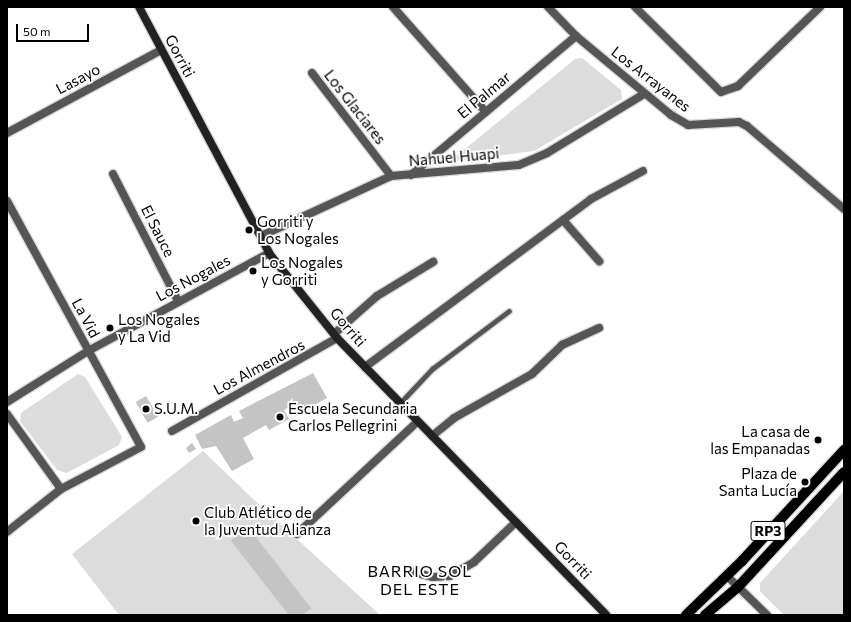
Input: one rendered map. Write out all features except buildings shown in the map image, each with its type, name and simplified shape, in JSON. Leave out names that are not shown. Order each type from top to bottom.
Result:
[{"type":"main road","name":"RP3","points":[[686,615],[726,576],[844,450]]},
{"type":"main road","name":"RP3","points":[[705,615],[738,587],[844,472]]},
{"type":"street","name":"Gorriti","points":[[139,7],[269,253],[336,336],[417,422],[606,615]]},
{"type":"street","points":[[393,7],[486,112]]},
{"type":"street","name":"Los Arrayanes","points":[[548,7],[576,36],[644,94],[688,125],[739,122],[747,126],[844,209]]},
{"type":"street","points":[[635,7],[721,92],[738,86],[820,7]]},
{"type":"street","name":"El Palmar","points":[[411,175],[576,36]]},
{"type":"street","name":"Lasayo","points":[[7,133],[162,50]]},
{"type":"street","name":"Los Glaciares","points":[[312,74],[391,176]]},
{"type":"street","name":"Nahuel Huapi","points":[[260,236],[391,176],[519,165],[547,153],[644,94]]},
{"type":"street","points":[[365,367],[591,199],[643,171]]},
{"type":"street","name":"El Sauce","points":[[113,174],[178,301]]},
{"type":"street","name":"La Vid","points":[[7,201],[141,447],[61,490]]},
{"type":"street","points":[[563,220],[599,261]]},
{"type":"street","name":"Los Nogales","points":[[7,402],[88,352],[178,301],[269,253]]},
{"type":"street","name":"Los Almendros","points":[[172,431],[336,336],[377,296],[434,262]]},
{"type":"street","points":[[432,436],[454,418],[532,374],[562,345],[599,328]]},
{"type":"street","points":[[7,414],[61,490],[7,532]]},
{"type":"street","points":[[297,534],[417,422]]},
{"type":"street","points":[[409,571],[433,577],[450,576],[474,562],[516,522]]},
{"type":"street","points":[[726,576],[767,615]]},
{"type":"lane","points":[[400,403],[432,369],[509,311]]},
{"type":"shaded area","points":[[582,58],[621,90],[622,99],[534,151],[449,162],[575,59]]},
{"type":"shaded area","points":[[78,374],[85,377],[122,437],[119,445],[67,473],[57,470],[20,421],[21,413]]},
{"type":"shaded area","name":"Club Atlético de la Juventud Alianza","points":[[203,451],[380,615],[119,615],[72,554]]},
{"type":"shaded area","points":[[844,491],[844,615],[784,615],[760,591],[760,583]]},
{"type":"place","name":"Gorriti y Los Nogales","points":[[249,230]]},
{"type":"place","name":"Los Nogales y Gorriti","points":[[253,271]]},
{"type":"place","name":"Los Nogales y La Vid","points":[[110,328]]},
{"type":"place","name":"S.U.M.","points":[[146,409]]},
{"type":"place","name":"Escuela Secundaria Carlos Pellegrini","points":[[280,417]]},
{"type":"place","name":"La casa de las Empanadas","points":[[818,440]]},
{"type":"place","name":"Plaza de Santa Lucía","points":[[805,482]]},
{"type":"place","name":"Club Atlético de la Juventud Alianza","points":[[196,521]]},
{"type":"district","name":"BARRIO SOL DEL ESTE","points":[[420,580]]}]
